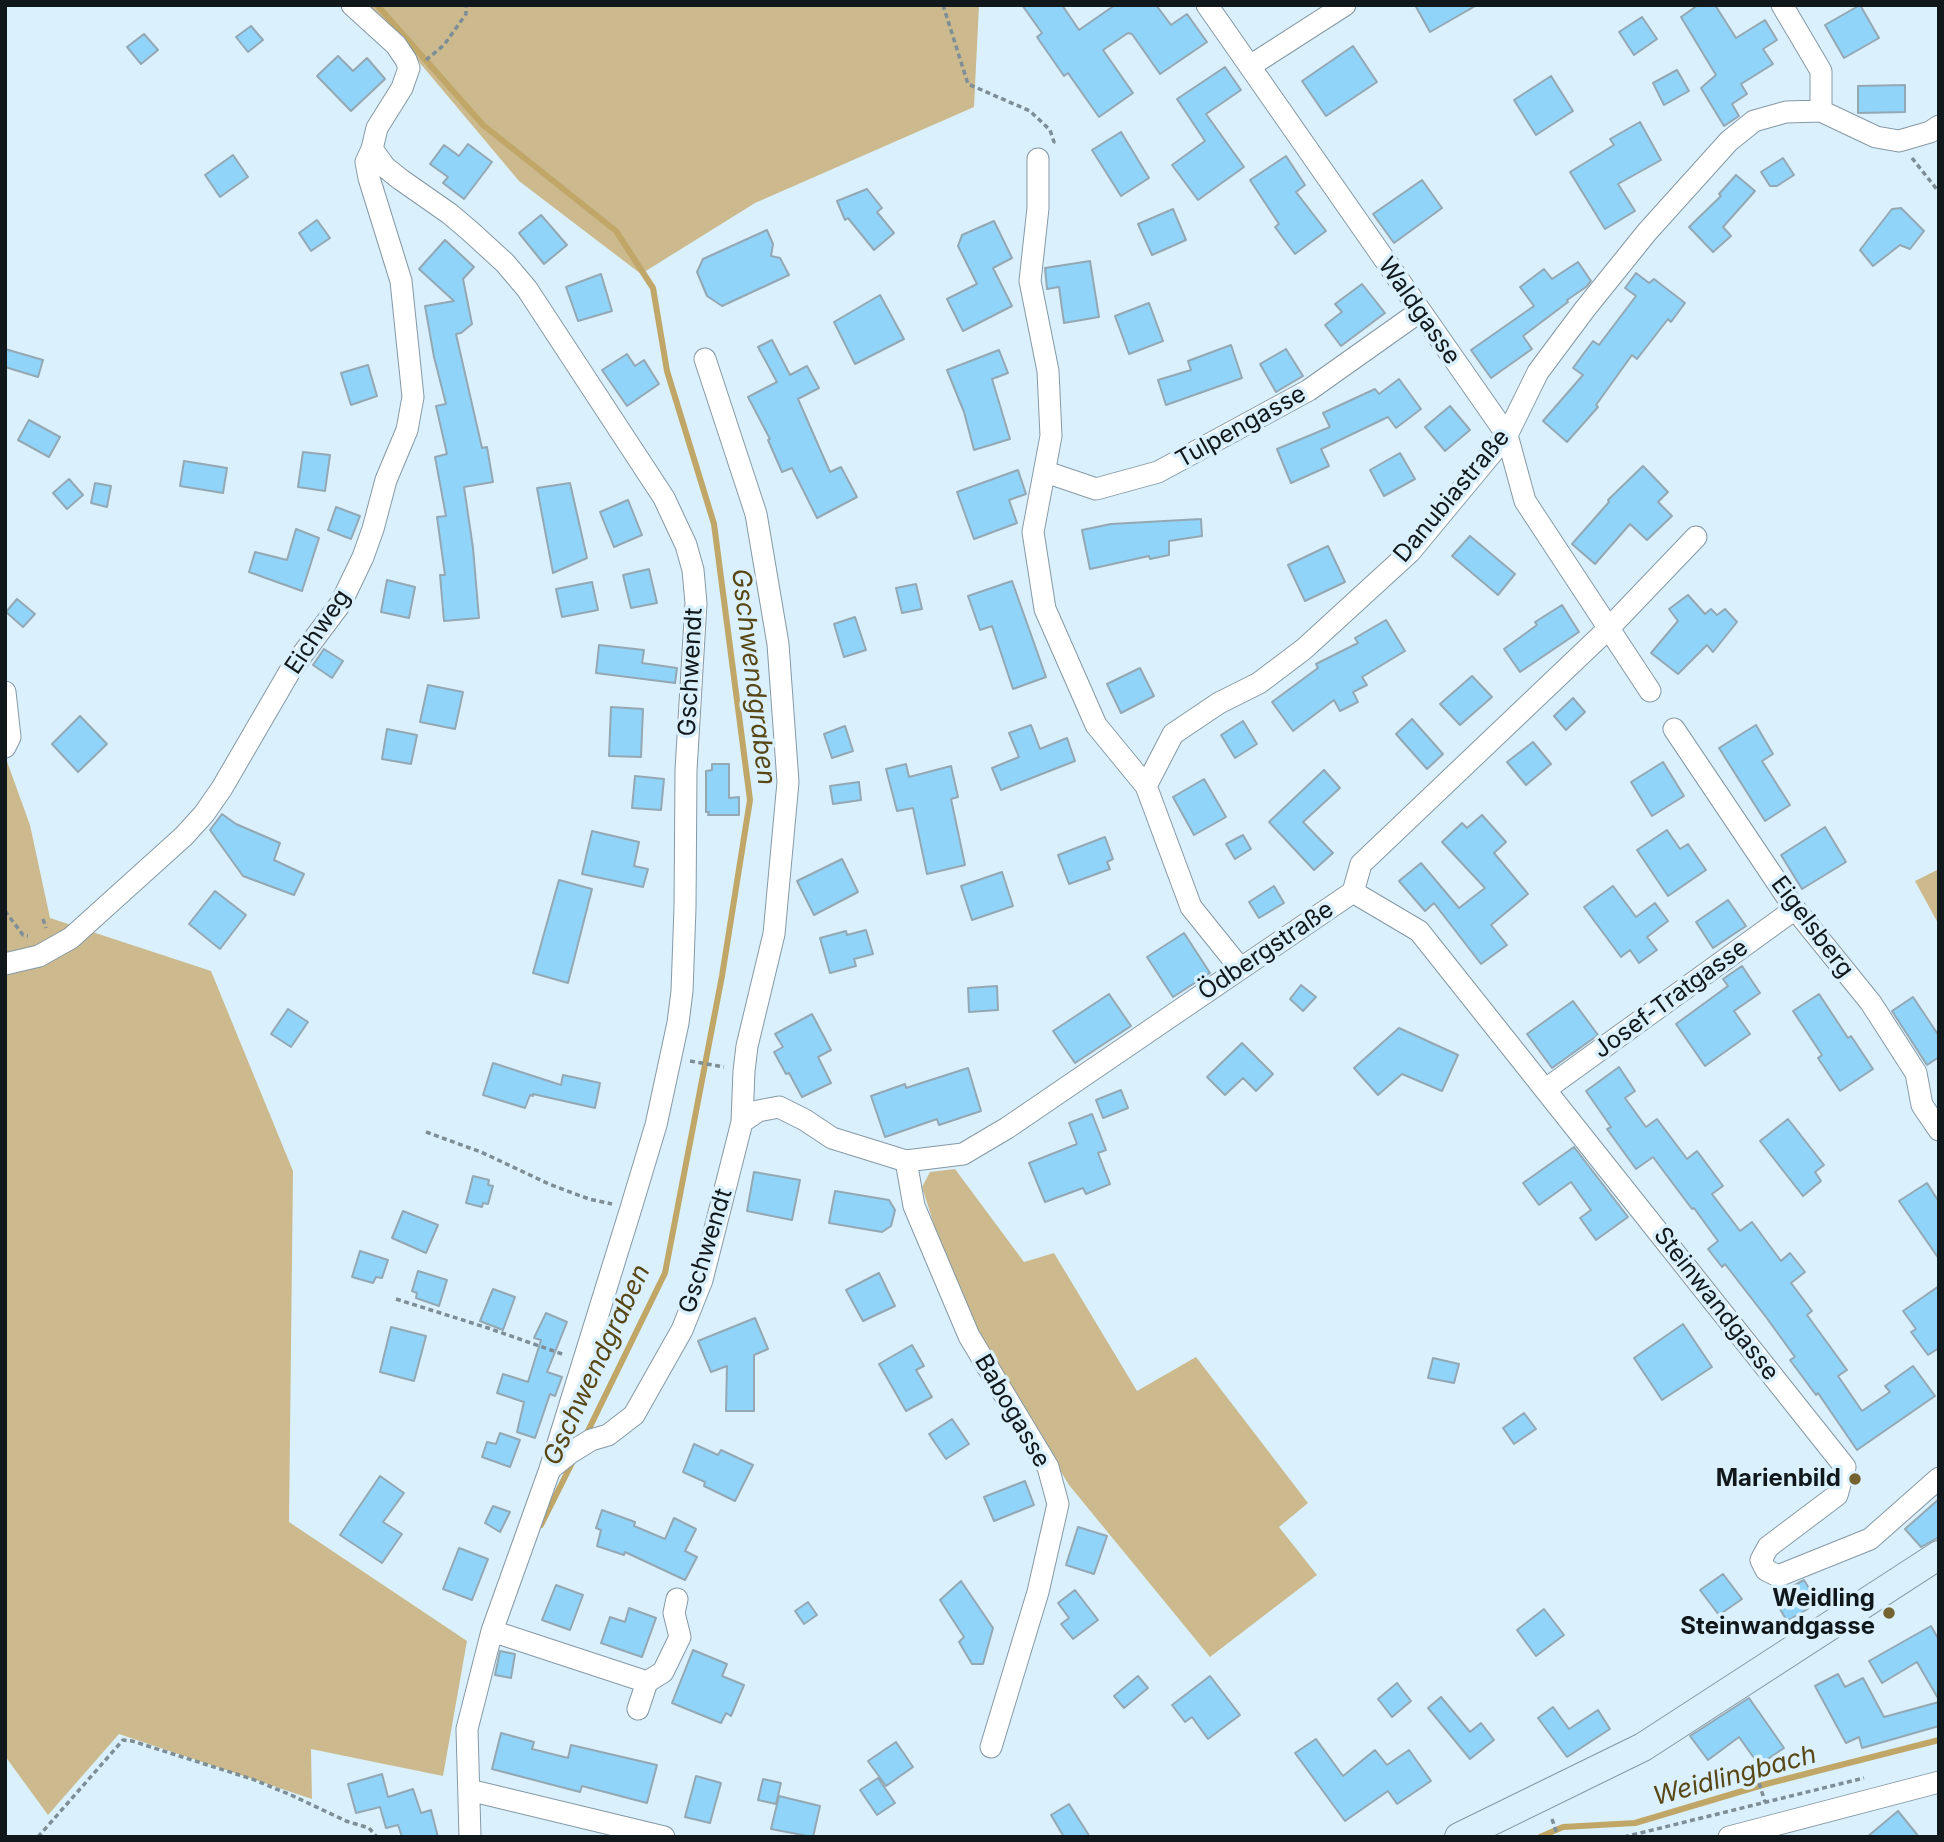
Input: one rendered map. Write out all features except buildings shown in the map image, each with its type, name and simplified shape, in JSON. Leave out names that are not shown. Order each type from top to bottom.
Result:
[{"type":"main road","points":[[1459,1837],[1643,1747],[1939,1555]]},
{"type":"street","points":[[352,5],[396,45],[409,68],[402,88],[377,128],[372,149]]},
{"type":"street","name":"Waldgasse","points":[[1207,5],[1507,435],[1525,501],[1608,629]]},
{"type":"street","points":[[1250,66],[1345,5]]},
{"type":"street","points":[[1782,5],[1821,71],[1821,111]]},
{"type":"street","name":"Danubiastraße","points":[[1146,786],[1173,734],[1219,703],[1259,683],[1304,649],[1410,552],[1507,435],[1538,372],[1570,330],[1647,232],[1729,141],[1754,121],[1786,112],[1821,111],[1876,136],[1899,141],[1930,132],[1939,126]]},
{"type":"street","name":"Eichweg","points":[[5,964],[39,956],[71,938],[184,836],[204,814],[279,689],[341,603],[363,557],[386,480],[407,430],[412,397],[401,281],[366,162],[372,149]]},
{"type":"street","name":"Gschwendt","points":[[372,149],[385,167],[450,214],[505,263],[527,289],[651,476],[676,522],[686,545],[696,603],[686,770],[682,992],[671,1058],[656,1125],[550,1469],[492,1631],[467,1729],[470,1837]]},
{"type":"street","points":[[1038,159],[1038,208],[1030,281],[1048,371],[1051,436],[1033,532],[1045,609],[1096,725],[1146,786],[1191,907],[1240,968]]},
{"type":"street","name":"Tulpengasse","points":[[1046,471],[1096,489],[1158,472],[1310,390],[1419,312]]},
{"type":"street","name":"Gschwendt","points":[[550,1469],[570,1452],[591,1440],[608,1435],[634,1415],[682,1330],[702,1280],[742,1122],[747,1046],[774,934],[788,782],[778,644],[756,514],[705,359]]},
{"type":"street","name":"Ödbergstraße","points":[[742,1122],[758,1111],[779,1107],[832,1138],[906,1161],[963,1154],[1007,1128],[1353,892],[1360,864],[1608,629],[1696,537]]},
{"type":"street","points":[[1608,629],[1650,691]]},
{"type":"street","points":[[5,692],[10,722],[10,737],[5,747]]},
{"type":"street","name":"Eigelsberg","points":[[1674,729],[1795,909],[1871,1003],[1916,1073],[1922,1105],[1939,1129]]},
{"type":"street","name":"Steinwandgasse","points":[[1353,892],[1419,931],[1845,1466],[1837,1495],[1768,1547],[1760,1560],[1766,1570],[1778,1576],[1870,1539],[1939,1478]]},
{"type":"street","name":"Josef-Tratgasse","points":[[1546,1089],[1795,909]]},
{"type":"street","name":"Babogasse","points":[[906,1161],[914,1206],[969,1336],[1048,1467],[1058,1504],[1038,1592],[991,1747]]},
{"type":"street","points":[[638,1709],[647,1682],[663,1672],[680,1637],[674,1613],[677,1599]]},
{"type":"street","points":[[492,1631],[647,1682]]},
{"type":"street","points":[[1728,1837],[1939,1782]]},
{"type":"street","points":[[469,1790],[664,1837]]},
{"type":"path","points":[[431,57],[444,45],[466,14],[466,5]]},
{"type":"path","points":[[943,5],[968,84],[1030,111],[1049,130],[1054,142],[1038,159]]},
{"type":"path","points":[[1923,172],[1939,192]]},
{"type":"path","points":[[5,911],[23,935],[32,937]]},
{"type":"path","points":[[671,1058],[744,1071]]},
{"type":"path","points":[[426,1132],[481,1152],[559,1188],[589,1199],[631,1208]]},
{"type":"path","points":[[396,1298],[488,1328],[582,1364]]},
{"type":"path","points":[[38,1837],[123,1740],[252,1779],[346,1821],[369,1828],[377,1837]]},
{"type":"path","points":[[1754,1767],[1765,1800]]},
{"type":"path","points":[[1624,1837],[1765,1800],[1871,1776]]},
{"type":"path","points":[[1551,1817],[1558,1837]]},
{"type":"shaded area","points":[[363,5],[979,5],[974,107],[755,203],[641,274],[519,181],[414,56]]},
{"type":"shaded area","points":[[5,756],[30,825],[50,918],[211,971],[293,1171],[289,1522],[467,1641],[443,1776],[311,1749],[312,1799],[119,1734],[48,1815],[5,1756]]},
{"type":"shaded area","points":[[1939,869],[1939,925],[1915,881]]},
{"type":"shaded area","points":[[955,1169],[1024,1262],[1054,1253],[1137,1391],[1196,1357],[1308,1503],[1279,1527],[1317,1575],[1210,1657],[1069,1485],[971,1324],[941,1247],[922,1187],[930,1172]]},
{"type":"waterway","name":"Gschwendgraben","points":[[377,5],[483,125],[616,231],[653,288],[667,371],[714,524],[750,800],[722,976],[665,1273],[585,1437]]},
{"type":"waterway","name":"Gschwendgraben","points":[[541,1525],[574,1459]]},
{"type":"waterway","name":"Weidlingbach","points":[[1540,1837],[1563,1827],[1635,1823],[1766,1784],[1939,1740]]},
{"type":"place","name":"Marienbild","points":[[1855,1479]]},
{"type":"place","name":"Weidling Steinwandgasse","points":[[1889,1613]]}]
